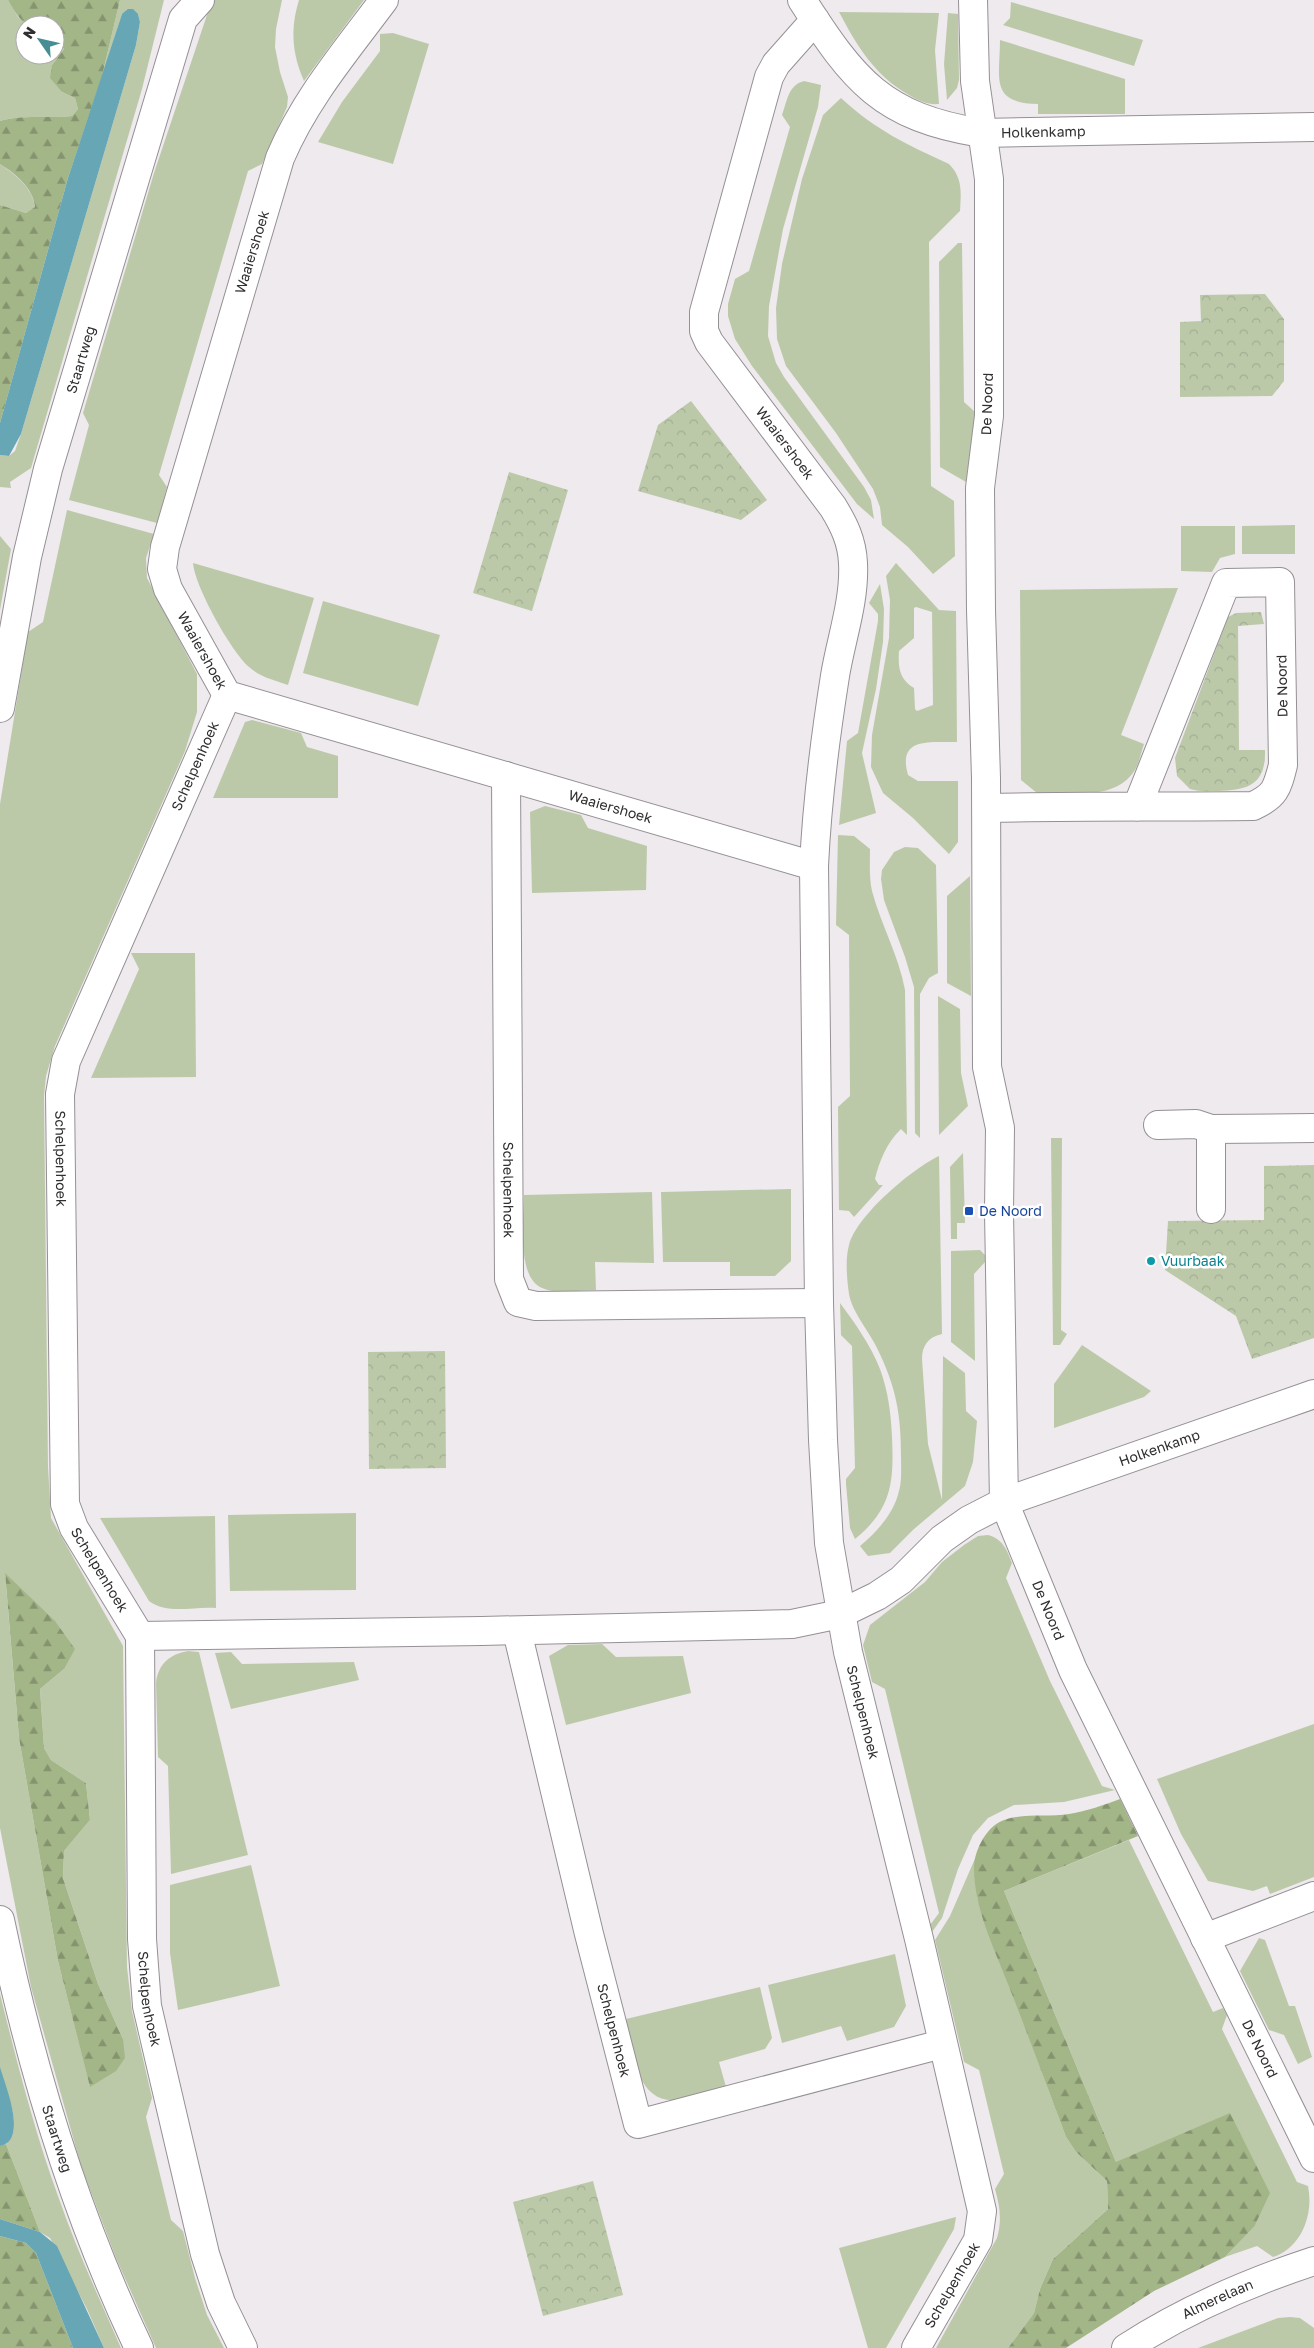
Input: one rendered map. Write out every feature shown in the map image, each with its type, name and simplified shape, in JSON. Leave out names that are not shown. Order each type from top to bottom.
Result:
[{"type":"street","name":"Waaiershoek","points":[[384,0],[312,97],[292,130],[280,158],[162,555],[164,576],[168,589],[227,695],[814,866],[816,824],[825,745],[835,674],[853,581],[851,542],[844,524],[833,507],[709,342],[703,323],[710,286],[769,77],[809,10]]},
{"type":"street","name":"De Noord","points":[[974,0],[976,81],[989,179],[989,416],[980,488],[987,808],[987,1067],[1000,1128],[999,1212],[1004,1502],[1073,1670],[1314,2158]]},
{"type":"street","name":"Staartweg","points":[[0,708],[27,557],[48,469],[186,6]]},
{"type":"street","name":"Holkenkamp","points":[[809,10],[843,62],[884,98],[923,120],[982,133],[1314,128]]},
{"type":"street","name":"De Noord","points":[[987,808],[1137,807],[1253,806],[1268,799],[1278,785],[1283,765],[1280,582],[1226,583],[1137,807]]},
{"type":"street","name":"Schelpenhoek","points":[[227,695],[66,1061],[60,1087],[65,1504],[74,1528],[140,1636],[142,1939],[147,2006],[212,2279],[221,2303],[243,2348]]},
{"type":"street","name":"Schelpenhoek","points":[[506,776],[510,1279],[518,1302],[536,1306],[819,1303]]},
{"type":"street","name":"Schelpenhoek","points":[[814,866],[819,1303],[828,1531],[840,1614],[919,1939],[942,2044],[980,2194],[982,2225],[978,2240],[916,2348]]},
{"type":"street","points":[[1158,1125],[1196,1124],[1211,1129],[1314,1128]]},
{"type":"street","points":[[1211,1129],[1211,1209]]},
{"type":"street","name":"Holkenkamp","points":[[1004,1502],[1314,1394]]},
{"type":"street","points":[[140,1636],[516,1631],[792,1624],[840,1614],[901,1580],[942,1539],[969,1520],[1004,1502]]},
{"type":"street","name":"Schelpenhoek","points":[[516,1631],[589,1934],[638,2124],[942,2044]]},
{"type":"street","points":[[1206,1938],[1314,1896]]},
{"type":"street","name":"Staartweg","points":[[0,1920],[26,2037],[63,2161],[104,2269],[139,2348]]},
{"type":"street","name":"Almerelaan","points":[[1126,2348],[1189,2310],[1234,2290],[1314,2261]]},
{"type":"green space","points":[[0,0],[8,0],[17,15],[15,15],[15,65],[52,65],[62,92],[75,98],[78,109],[72,116],[27,117],[0,121]]},
{"type":"green space","points":[[8,0],[120,0],[102,76],[68,178],[0,423],[0,205],[26,213],[35,207],[34,200],[23,182],[0,164],[0,121],[27,117],[72,116],[78,109],[75,98],[62,92],[50,78],[52,65],[65,65],[65,15],[17,15]]},
{"type":"green space","points":[[120,0],[164,0],[142,89],[31,468],[10,482],[11,488],[0,487],[0,455],[9,456],[15,451],[21,434],[136,45],[140,22],[138,14],[122,14],[102,76]]},
{"type":"green space","points":[[212,0],[282,0],[276,29],[275,47],[288,97],[287,107],[262,164],[248,171],[159,475],[167,487],[157,523],[69,500],[89,425],[83,413],[154,173]]},
{"type":"green space","points":[[299,0],[364,0],[304,81],[297,61],[293,31]]},
{"type":"green space","points":[[1011,2],[1143,40],[1134,66],[1003,25],[1010,18]]},
{"type":"green space","points":[[839,12],[939,13],[935,50],[939,104],[927,103],[916,99],[886,79],[860,48]]},
{"type":"green space","points":[[948,13],[958,14],[959,80],[957,88],[947,100],[944,64]]},
{"type":"green space","points":[[393,33],[429,44],[393,164],[318,142],[342,102],[380,51],[380,34]]},
{"type":"green space","points":[[1000,40],[1125,79],[1125,114],[1038,114],[1038,104],[1022,103],[1011,99],[1004,93],[999,77]]},
{"type":"green space","points":[[804,81],[821,85],[818,107],[783,229],[769,306],[768,336],[776,363],[784,377],[864,487],[871,500],[874,519],[857,504],[752,366],[735,339],[728,316],[728,304],[735,279],[749,271],[790,127],[782,115],[791,90]]},
{"type":"green space","points":[[841,98],[880,128],[905,143],[949,164],[954,169],[959,180],[960,211],[929,242],[931,486],[954,501],[955,556],[933,574],[908,547],[882,525],[880,507],[873,489],[836,433],[786,366],[777,339],[776,308],[782,264],[802,179],[823,115]]},
{"type":"green space","points":[[0,164],[18,177],[27,188],[34,201],[35,208],[26,213],[0,205]]},
{"type":"green space","points":[[958,243],[962,243],[964,402],[975,412],[966,482],[940,467],[939,262]]},
{"type":"green space","points":[[1265,294],[1284,319],[1284,381],[1272,396],[1180,397],[1180,322],[1201,321],[1200,295]]},
{"type":"green space","points":[[691,401],[767,500],[741,520],[638,491],[658,425]]},
{"type":"green space","points":[[509,472],[568,490],[532,611],[473,593]]},
{"type":"green space","points":[[67,510],[154,534],[146,558],[147,578],[197,674],[197,712],[185,751],[55,1046],[46,1076],[44,1096],[48,1467],[51,1518],[123,1646],[127,1967],[132,2011],[152,2098],[146,2117],[171,2220],[183,2231],[207,2315],[224,2348],[156,2348],[116,2258],[81,2166],[31,1987],[0,1828],[0,804],[28,632],[43,622]],"holes":[[[5,1574],[64,1669],[40,1689],[44,1748],[51,1760],[86,1783],[90,1820],[64,1851],[63,1878],[98,1984],[123,2039],[90,2086],[58,1961],[19,1738]]]},
{"type":"green space","points":[[1295,525],[1295,554],[1242,554],[1242,526]]},
{"type":"green space","points":[[1181,526],[1235,526],[1235,554],[1220,558],[1212,572],[1181,571]]},
{"type":"green space","points":[[0,536],[11,549],[0,610]]},
{"type":"green space","points":[[193,563],[314,598],[288,685],[258,673],[242,659],[215,618],[200,587]]},
{"type":"green space","points":[[896,563],[939,610],[956,611],[957,742],[919,744],[907,754],[906,762],[908,775],[918,781],[958,781],[958,842],[949,854],[913,818],[883,793],[871,767],[872,735],[889,638],[890,600],[886,576]],"holes":[[[914,608],[932,612],[933,705],[917,711],[915,709],[914,688],[905,681],[900,672],[899,651],[914,638]]]},
{"type":"green space","points":[[880,584],[884,609],[883,642],[876,689],[862,753],[876,813],[839,825],[847,741],[858,733],[878,621],[878,614],[869,603]]},
{"type":"green space","points":[[1178,588],[1121,735],[1144,744],[1135,770],[1116,787],[1104,791],[1077,794],[1037,793],[1021,780],[1020,590]]},
{"type":"green space","points":[[323,601],[440,635],[418,706],[303,673]]},
{"type":"green space","points":[[1261,612],[1264,624],[1238,626],[1239,750],[1265,750],[1262,771],[1253,783],[1238,789],[1197,791],[1190,789],[1177,776],[1175,758],[1228,617],[1236,613]]},
{"type":"green space","points":[[252,720],[301,733],[307,747],[338,756],[338,798],[213,798],[245,722]]},
{"type":"green space","points":[[545,806],[581,815],[588,828],[647,846],[646,890],[532,893],[530,812]]},
{"type":"green space","points":[[838,835],[854,836],[870,849],[872,891],[899,965],[905,990],[907,1135],[901,1129],[888,1146],[881,1159],[875,1179],[879,1185],[883,1185],[854,1217],[849,1211],[839,1210],[838,1107],[850,1096],[849,935],[836,925]]},
{"type":"green space","points":[[905,847],[918,848],[936,865],[938,973],[929,978],[920,994],[920,1138],[915,1133],[914,987],[884,900],[881,879],[882,870],[894,852]]},
{"type":"green space","points":[[970,876],[971,996],[947,983],[947,896]]},
{"type":"green space","points":[[131,953],[195,953],[196,1077],[91,1078],[139,969]]},
{"type":"green space","points":[[938,996],[960,1009],[961,1073],[968,1106],[939,1135]]},
{"type":"green space","points":[[1051,1138],[1062,1138],[1061,1330],[1067,1334],[1060,1345],[1053,1345]]},
{"type":"green space","points":[[963,1153],[965,1223],[957,1223],[957,1239],[951,1239],[950,1167]]},
{"type":"green space","points":[[939,1156],[942,1334],[933,1337],[927,1343],[923,1350],[922,1359],[928,1444],[942,1500],[943,1356],[965,1373],[966,1411],[977,1421],[973,1462],[965,1486],[914,1529],[890,1553],[868,1556],[860,1546],[873,1535],[889,1514],[897,1499],[901,1483],[901,1441],[896,1401],[889,1375],[874,1342],[857,1315],[849,1294],[847,1263],[849,1245],[854,1233],[863,1220],[887,1194],[915,1171]]},
{"type":"green space","points":[[1314,1165],[1314,1338],[1252,1359],[1236,1316],[1165,1270],[1168,1221],[1264,1220],[1264,1166]]},
{"type":"green space","points":[[791,1189],[791,1261],[775,1276],[730,1276],[730,1262],[663,1262],[661,1192]]},
{"type":"green space","points":[[652,1192],[654,1263],[595,1262],[596,1290],[555,1291],[542,1288],[534,1282],[528,1272],[523,1246],[524,1195]]},
{"type":"green space","points":[[980,1250],[985,1255],[985,1262],[974,1274],[975,1361],[951,1342],[951,1251]]},
{"type":"green space","points":[[840,1303],[862,1335],[880,1369],[887,1394],[892,1428],[893,1453],[888,1494],[877,1517],[855,1539],[850,1528],[846,1484],[846,1479],[855,1468],[852,1346],[841,1335]]},
{"type":"green space","points":[[1082,1345],[1151,1391],[1144,1397],[1054,1428],[1054,1384]]},
{"type":"green space","points":[[445,1351],[446,1468],[369,1469],[368,1352]]},
{"type":"green space","points":[[356,1513],[356,1590],[230,1591],[228,1515]]},
{"type":"green space","points":[[215,1516],[216,1608],[181,1609],[164,1608],[149,1601],[100,1518]]},
{"type":"green space","points":[[988,1535],[1001,1542],[1008,1554],[1012,1563],[1006,1578],[1050,1681],[1102,1786],[1115,1790],[1064,1802],[1014,1805],[988,1818],[973,1835],[958,1869],[942,1918],[932,1932],[930,1925],[939,1913],[885,1689],[872,1682],[863,1645],[870,1625],[925,1582],[942,1562],[964,1545],[978,1536]]},
{"type":"green space","points":[[5,1573],[55,1621],[75,1649],[64,1669],[40,1689],[44,1748],[51,1760],[86,1783],[90,1820],[64,1851],[63,1878],[98,1984],[123,2039],[125,2058],[116,2071],[90,2087],[58,1961],[19,1738]]},
{"type":"green space","points":[[602,1644],[616,1657],[683,1656],[691,1693],[566,1725],[549,1656],[568,1645]]},
{"type":"green space","points":[[188,1651],[199,1652],[248,1855],[171,1874],[168,1766],[158,1757],[156,1683],[159,1670],[170,1657]]},
{"type":"green space","points":[[231,1652],[242,1664],[354,1662],[359,1680],[231,1709],[215,1653]]},
{"type":"green space","points":[[1314,1724],[1314,1877],[1270,1894],[1267,1886],[1253,1891],[1208,1881],[1181,1834],[1157,1779]]},
{"type":"green space","points":[[1120,1799],[1138,1836],[1004,1891],[1116,2162],[1230,2113],[1270,2193],[1254,2227],[1225,2257],[1154,2291],[1066,2348],[1008,2348],[1034,2313],[1040,2289],[1053,2259],[1108,2209],[1107,2181],[1076,2152],[1066,2137],[981,1913],[975,1883],[974,1868],[976,1856],[980,1844],[987,1833],[995,1825],[1003,1821],[1021,1816],[1069,1814],[1089,1810]]},
{"type":"green space","points":[[984,1838],[977,1897],[1066,2137],[1076,2152],[1107,2181],[1108,2209],[1053,2259],[1040,2289],[1034,2313],[1008,2348],[936,2348],[997,2238],[1000,2225],[995,2189],[1004,2174],[979,2070],[964,2062],[935,1940],[950,1916]]},
{"type":"green space","points":[[1129,1840],[1213,2012],[1223,2008],[1227,2015],[1222,2029],[1297,2182],[1308,2186],[1309,2208],[1303,2229],[1291,2246],[1283,2253],[1273,2257],[1257,2246],[1225,2257],[1254,2227],[1116,2162],[1004,1891]]},
{"type":"green space","points":[[251,1865],[280,1986],[178,2010],[170,1953],[170,1885]]},
{"type":"green space","points":[[1259,1938],[1265,1940],[1289,2006],[1295,2006],[1312,2057],[1298,2064],[1284,2035],[1269,2030],[1240,1971]]},
{"type":"green space","points":[[895,1954],[906,2006],[894,2027],[847,2041],[841,2026],[782,2043],[768,1985]]},
{"type":"green space","points":[[760,1987],[772,2038],[765,2049],[719,2062],[726,2087],[677,2100],[663,2099],[652,2093],[644,2084],[638,2072],[626,2019]]},
{"type":"green space","points":[[0,1994],[26,2096],[49,2171],[80,2254],[121,2348],[104,2348],[87,2309],[50,2238],[40,2232],[6,2144],[12,2137],[14,2118],[0,2068]]},
{"type":"green space","points":[[6,2144],[40,2232],[0,2219],[0,2146]]},
{"type":"green space","points":[[593,2181],[623,2295],[543,2316],[513,2202]]},
{"type":"green space","points":[[956,2217],[954,2229],[886,2348],[868,2348],[839,2248]]},
{"type":"green space","points":[[0,2236],[26,2243],[36,2253],[73,2348],[0,2348]]},
{"type":"green space","points":[[1278,2318],[1300,2318],[1314,2328],[1314,2348],[1198,2348]]},
{"type":"water","points":[[128,9],[133,9],[138,14],[140,22],[136,45],[21,434],[9,456],[0,455],[0,423],[68,178],[122,14]]},
{"type":"water","points":[[0,2067],[13,2111],[14,2124],[13,2134],[9,2142],[0,2146]]},
{"type":"water","points":[[0,2219],[40,2232],[57,2246],[104,2348],[73,2348],[36,2253],[26,2243],[0,2236]]},
{"type":"place","name":"De Noord","points":[[969,1211]]},
{"type":"place","name":"Vuurbaak","points":[[1151,1261]]}]
